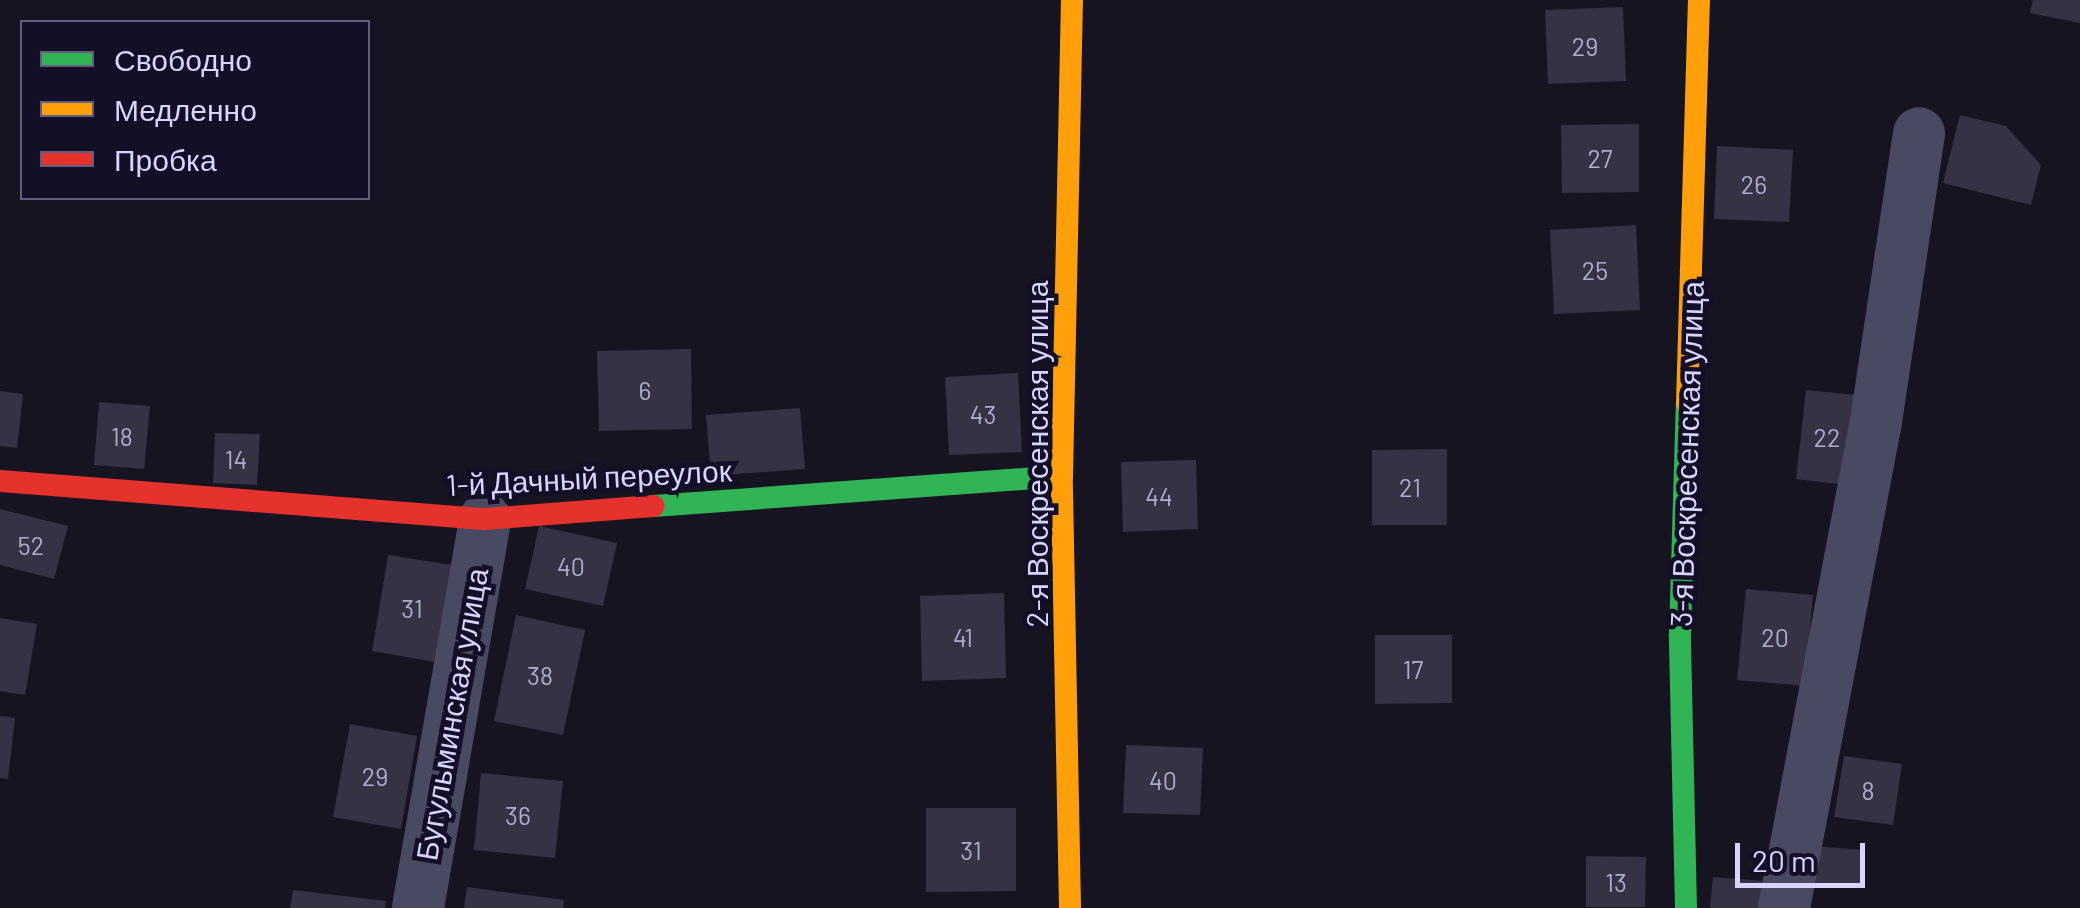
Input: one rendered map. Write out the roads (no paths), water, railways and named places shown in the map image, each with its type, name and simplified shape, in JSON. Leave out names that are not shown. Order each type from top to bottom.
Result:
[{"type":"street","name":"2-я Воскресенская улица","points":[[1070,908],[1062,476],[1072,0]]},
{"type":"street","name":"3-я Воскресенская улица","points":[[1686,908],[1680,634],[1699,0]]},
{"type":"street","points":[[1784,908],[1875,428],[1920,133]]},
{"type":"street","name":"1-й Дачный переулок","points":[[0,481],[485,519],[1062,476]]},
{"type":"street","name":"Бугульминская улица","points":[[418,908],[485,519]]}]
